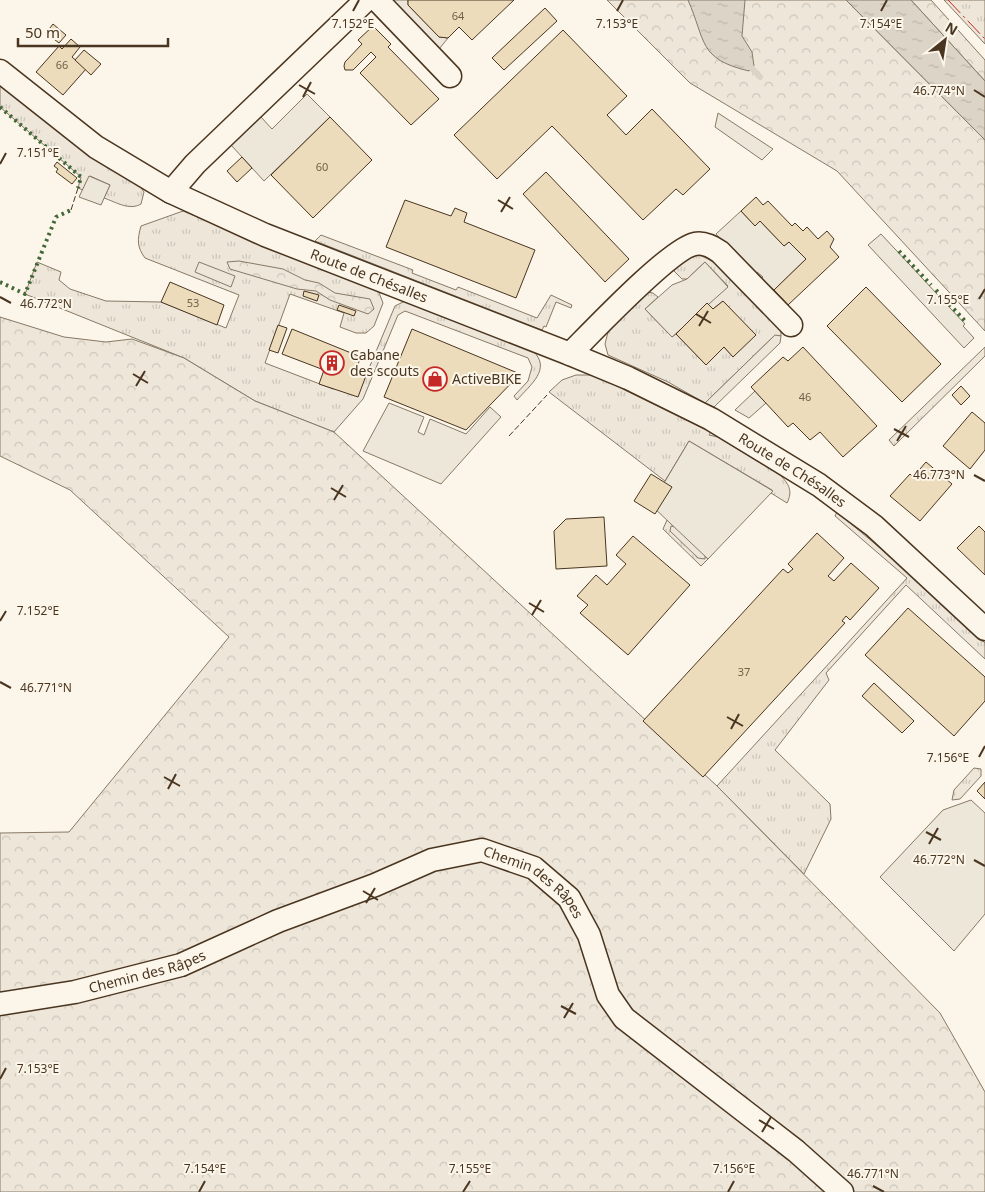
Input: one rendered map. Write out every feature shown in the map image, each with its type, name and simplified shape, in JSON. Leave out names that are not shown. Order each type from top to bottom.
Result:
[{"type":"street","points":[[171,192],[194,164],[366,0]]},
{"type":"street","points":[[377,0],[450,76]]},
{"type":"street","name":"Route de Chésalles","points":[[0,71],[96,146],[171,192],[265,235],[628,378],[710,419],[819,485],[874,526],[985,629]]},
{"type":"street","points":[[570,354],[606,317],[658,270],[686,246],[696,243],[711,246],[720,252],[791,325]]},
{"type":"street","name":"Chemin des Râpes","points":[[0,1004],[75,992],[181,965],[278,921],[375,885],[432,860],[482,850],[534,868],[570,898],[589,935],[608,995],[624,1018],[796,1151],[842,1192]]},
{"type":"green space","points":[[388,0],[408,0],[408,5],[439,37],[448,38],[439,49]]},
{"type":"green space","points":[[607,0],[846,0],[985,140],[985,331],[837,171],[690,83]]},
{"type":"green space","points":[[911,0],[931,0],[985,60],[985,81]]},
{"type":"green space","points":[[944,0],[985,0],[985,44]]},
{"type":"green space","points":[[0,84],[30,110],[139,185],[144,192],[141,204],[132,207],[104,198],[110,185],[90,176],[83,190],[78,188],[81,177],[0,107]]},
{"type":"green space","points":[[183,211],[378,290],[383,303],[374,326],[366,333],[356,333],[340,327],[344,313],[290,294],[265,363],[333,389],[367,373],[395,306],[405,301],[533,351],[540,364],[537,377],[517,400],[514,396],[528,381],[532,367],[528,358],[405,311],[398,315],[363,399],[334,432],[255,401],[184,358],[25,294],[37,262],[61,272],[59,280],[70,289],[106,301],[161,302],[226,328],[239,295],[145,258],[140,250],[138,239],[141,226]]},
{"type":"green space","points":[[321,235],[413,270],[412,273],[456,290],[458,287],[537,318],[551,295],[572,305],[571,308],[556,302],[546,327],[544,326],[542,330],[315,241]]},
{"type":"green space","points":[[696,254],[719,266],[742,286],[781,330],[781,336],[774,336],[705,403],[668,382],[608,355],[605,344],[608,332],[648,292],[658,297],[645,309],[672,337],[676,334],[706,365],[724,347],[733,357],[755,335],[723,301],[713,309],[707,303],[728,286],[705,262],[687,279],[682,279],[674,271],[675,267]]},
{"type":"green space","points":[[239,261],[283,269],[305,280],[319,283],[335,293],[370,299],[374,309],[368,314],[330,300],[316,291],[297,289],[230,269],[227,262]]},
{"type":"green space","points":[[199,262],[235,276],[231,287],[195,272]]},
{"type":"green space","points":[[0,317],[64,337],[106,342],[132,339],[184,358],[255,401],[334,432],[717,786],[940,1013],[985,1092],[985,1192],[0,1192],[0,833],[69,832],[229,637],[70,490],[0,456]]},
{"type":"green space","points":[[985,347],[985,356],[894,446],[889,440]]},
{"type":"green space","points":[[576,375],[594,375],[711,432],[709,435],[718,437],[780,475],[786,481],[790,491],[787,503],[771,493],[772,490],[689,441],[665,481],[549,392],[562,380]]},
{"type":"green space","points":[[837,512],[911,574],[985,643],[985,659],[906,585],[826,673],[829,680],[775,750],[830,804],[831,819],[804,874],[717,786],[907,578],[835,516]]},
{"type":"green space","points":[[667,520],[708,559],[701,566],[663,529]]},
{"type":"green space","points":[[671,526],[680,528],[705,551],[705,559],[698,558],[670,531]]},
{"type":"green space","points":[[974,768],[981,769],[981,776],[960,799],[952,800],[954,790]]},
{"type":"shaded area","points":[[307,94],[330,117],[264,181],[231,145],[261,117],[272,129]]},
{"type":"shaded area","points":[[718,113],[773,149],[762,160],[715,127]]},
{"type":"shaded area","points":[[89,176],[110,185],[101,205],[79,197]]},
{"type":"shaded area","points":[[741,211],[755,226],[760,221],[784,246],[789,242],[806,259],[774,290],[772,288],[769,291],[760,280],[763,277],[757,272],[754,274],[716,234]]},
{"type":"shaded area","points":[[881,234],[965,324],[963,326],[974,338],[964,348],[868,245]]},
{"type":"shaded area","points":[[705,262],[728,287],[672,337],[645,309],[672,285],[687,279]]},
{"type":"shaded area","points":[[775,335],[781,336],[780,343],[714,407],[705,403]]},
{"type":"shaded area","points":[[755,391],[766,403],[749,418],[735,410]]},
{"type":"shaded area","points":[[389,403],[424,417],[418,432],[424,435],[430,419],[466,434],[490,407],[501,417],[441,484],[363,451]]},
{"type":"shaded area","points":[[689,441],[773,491],[708,559],[651,505]]},
{"type":"shaded area","points":[[971,800],[985,813],[985,914],[954,951],[880,877],[943,810]]},
{"type":"water","points":[[688,0],[745,0],[742,36],[752,52],[754,66],[749,71],[720,61],[712,54],[702,37]]},
{"type":"water","points":[[846,0],[911,0],[985,81],[985,140]]},
{"type":"building","points":[[408,0],[514,0],[472,40],[459,27],[448,38],[439,37],[408,5]]},
{"type":"building","points":[[545,8],[557,21],[504,70],[492,58]]},
{"type":"building","points":[[53,24],[66,35],[59,43],[46,33]]},
{"type":"building","points":[[373,26],[391,44],[388,47],[439,99],[411,125],[360,73],[376,57],[371,52],[353,70],[345,70],[345,62],[362,44],[358,40]]},
{"type":"building","points":[[563,30],[627,96],[607,115],[626,135],[652,109],[710,169],[683,195],[676,189],[643,220],[552,126],[497,179],[454,135]]},
{"type":"building","points":[[71,39],[80,47],[72,57],[86,69],[63,95],[36,72],[59,46],[62,49]]},
{"type":"building","points":[[84,50],[101,64],[91,75],[75,60]]},
{"type":"building","points":[[330,117],[372,160],[313,218],[271,175]]},
{"type":"building","points":[[242,157],[252,168],[237,182],[227,171]]},
{"type":"building","points":[[57,162],[77,178],[72,184],[56,172],[58,169],[54,166]]},
{"type":"building","points":[[546,172],[629,259],[605,282],[523,194]]},
{"type":"building","points":[[756,197],[763,205],[768,201],[792,226],[795,223],[803,231],[807,227],[818,239],[827,231],[834,239],[830,247],[839,257],[788,305],[774,290],[806,259],[789,242],[784,246],[760,221],[755,226],[741,211]]},
{"type":"building","points":[[405,200],[451,216],[455,208],[467,213],[464,222],[535,250],[516,298],[386,247]]},
{"type":"building","points":[[170,282],[224,305],[217,325],[161,302]]},
{"type":"building","points":[[866,287],[941,364],[902,402],[827,326]]},
{"type":"building","points":[[304,291],[319,295],[317,301],[303,296]]},
{"type":"building","points":[[723,301],[756,335],[733,357],[724,347],[706,365],[676,334],[707,303],[713,309]]},
{"type":"building","points":[[339,305],[356,311],[354,316],[337,310]]},
{"type":"building","points":[[278,325],[287,328],[278,353],[269,350]]},
{"type":"building","name":"Cabane des scouts","points":[[292,329],[361,357],[356,369],[367,373],[358,397],[319,384],[324,370],[282,354]]},
{"type":"building","points":[[412,329],[520,374],[466,430],[384,397]]},
{"type":"building","points":[[803,347],[877,426],[843,457],[820,432],[810,440],[793,423],[788,427],[751,387],[783,357],[788,361]]},
{"type":"building","points":[[961,386],[970,396],[961,405],[952,395]]},
{"type":"building","points":[[972,412],[985,423],[985,450],[970,469],[943,446]]},
{"type":"building","points":[[926,462],[952,484],[920,521],[890,496],[910,474],[913,477]]},
{"type":"building","points":[[651,474],[672,487],[655,514],[634,501]]},
{"type":"building","points":[[604,517],[607,566],[556,569],[554,531],[566,519]]},
{"type":"building","points":[[979,526],[985,532],[985,575],[957,548]]},
{"type":"building","points":[[817,533],[844,558],[828,576],[834,581],[851,563],[879,588],[850,620],[846,616],[842,621],[845,623],[703,777],[643,721],[783,569],[788,573],[793,569],[788,564]]},
{"type":"building","points":[[633,536],[690,585],[628,655],[580,613],[588,605],[577,596],[596,575],[607,585],[626,564],[616,555]]},
{"type":"building","points":[[908,608],[985,677],[985,701],[954,736],[865,655]]},
{"type":"building","points":[[874,683],[914,721],[902,733],[862,696]]},
{"type":"building","points":[[985,782],[985,799],[977,791]]},
{"type":"waterway","points":[[747,63],[760,77]]},
{"type":"hedge","points":[[0,107],[81,177],[78,188]]},
{"type":"hedge","points":[[0,282],[25,294],[56,217],[71,210]]},
{"type":"hedge","points":[[899,251],[931,285]]},
{"type":"hedge","points":[[936,290],[966,322]]},
{"type":"fence","points":[[71,210],[78,188]]},
{"type":"fence","points":[[509,436],[547,395]]},
{"type":"power","points":[[948,0],[985,39]]},
{"type":"place","name":"Cabane des scouts","points":[[332,363]]},
{"type":"place","name":"ActiveBIKE","points":[[435,379]]}]
